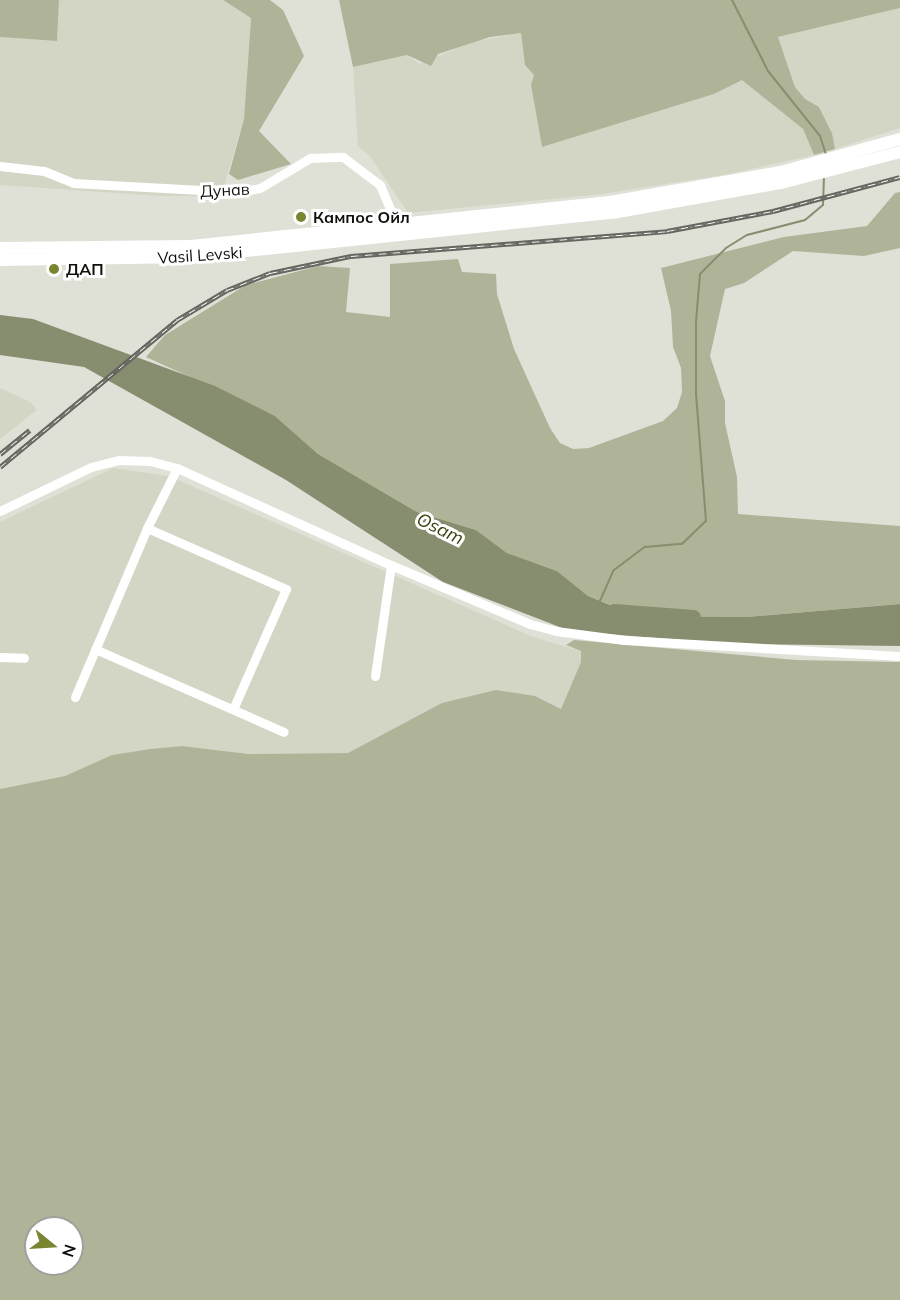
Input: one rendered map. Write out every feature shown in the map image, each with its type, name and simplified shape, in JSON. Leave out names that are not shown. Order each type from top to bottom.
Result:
[{"type":"main road","points":[[399,230],[701,188],[781,172],[900,139]]},
{"type":"main road","points":[[399,230],[702,199],[900,152]]},
{"type":"main road","name":"Vasil Levski","points":[[0,248],[191,246],[399,230]]},
{"type":"main road","name":"Vasil Levski","points":[[0,260],[190,257],[399,230]]},
{"type":"street","name":"Дунав","points":[[0,166],[44,171],[73,183],[238,192],[260,188],[310,158],[343,157],[380,185],[399,230]]},
{"type":"street","points":[[0,511],[91,467],[119,460],[150,461],[177,468],[391,565],[530,624],[556,631],[624,640],[900,656]]},
{"type":"street","points":[[75,697],[147,528],[177,468]]},
{"type":"street","points":[[147,528],[286,590],[233,709]]},
{"type":"street","points":[[375,676],[391,565]]},
{"type":"street","points":[[96,648],[284,732]]},
{"type":"street","points":[[0,657],[24,658]]},
{"type":"shaded area","points":[[0,0],[59,0],[57,41],[0,37]]},
{"type":"shaded area","points":[[59,0],[223,0],[251,18],[244,119],[221,196],[161,196],[0,185],[0,37],[57,41]]},
{"type":"shaded area","points":[[223,0],[270,0],[283,10],[304,56],[259,131],[291,164],[238,180],[229,174],[244,119],[251,18]]},
{"type":"shaded area","points":[[339,0],[900,0],[900,8],[778,37],[795,87],[805,99],[819,107],[832,133],[835,149],[814,155],[803,129],[742,80],[714,94],[542,147],[531,85],[534,75],[525,65],[521,33],[490,37],[438,54],[431,66],[407,55],[353,67]]},
{"type":"shaded area","points":[[900,8],[900,128],[835,149],[832,133],[819,107],[805,100],[795,87],[778,37]]},
{"type":"shaded area","points":[[521,33],[535,76],[531,85],[542,147],[714,94],[742,79],[803,129],[814,155],[729,174],[602,194],[408,213],[370,156],[358,146],[353,67],[407,55],[420,64],[471,42]]},
{"type":"shaded area","points":[[900,192],[900,248],[864,256],[793,251],[744,283],[725,289],[710,356],[725,401],[725,423],[737,477],[738,514],[900,526],[900,604],[746,617],[639,616],[588,596],[557,571],[507,553],[476,530],[417,512],[318,454],[275,416],[146,357],[165,335],[246,285],[318,266],[350,268],[346,312],[390,317],[390,264],[458,259],[462,272],[496,274],[497,294],[514,349],[550,428],[560,443],[573,449],[589,448],[663,421],[677,408],[682,392],[681,368],[673,347],[671,311],[661,268],[784,237],[867,226],[895,193]]},
{"type":"shaded area","points":[[0,388],[30,402],[37,410],[0,439]]},
{"type":"shaded area","points":[[113,468],[169,476],[533,637],[581,651],[581,662],[561,709],[535,696],[388,735],[348,753],[249,754],[182,746],[150,749],[112,755],[65,776],[0,789],[0,522]]},
{"type":"shaded area","points":[[574,640],[796,660],[900,662],[900,1300],[0,1300],[0,789],[65,776],[112,755],[150,749],[182,746],[249,754],[348,753],[442,703],[496,690],[535,696],[561,709],[581,662],[581,651],[566,645]]},
{"type":"water","points":[[0,315],[33,319],[215,386],[275,416],[318,454],[417,512],[476,530],[507,553],[557,571],[588,596],[639,616],[746,617],[900,604],[900,646],[731,644],[570,631],[443,582],[286,480],[84,367],[0,355]]},
{"type":"waterway","points":[[732,0],[768,71],[820,136],[826,155]]},
{"type":"waterway","points":[[599,603],[614,570],[645,547],[682,544],[706,521],[696,393],[696,321],[700,274],[726,248],[747,235],[805,220],[823,205],[824,179]]},
{"type":"waterway","name":"Osam","points":[[614,611],[694,617]]},
{"type":"railway","points":[[0,467],[177,320],[227,290],[270,273],[351,256],[667,231],[773,211],[900,177]]},
{"type":"railway","points":[[0,454],[30,430]]},
{"type":"place","name":"Кампос Ойл","points":[[301,217]]},
{"type":"place","name":"ДАП","points":[[54,269]]}]
